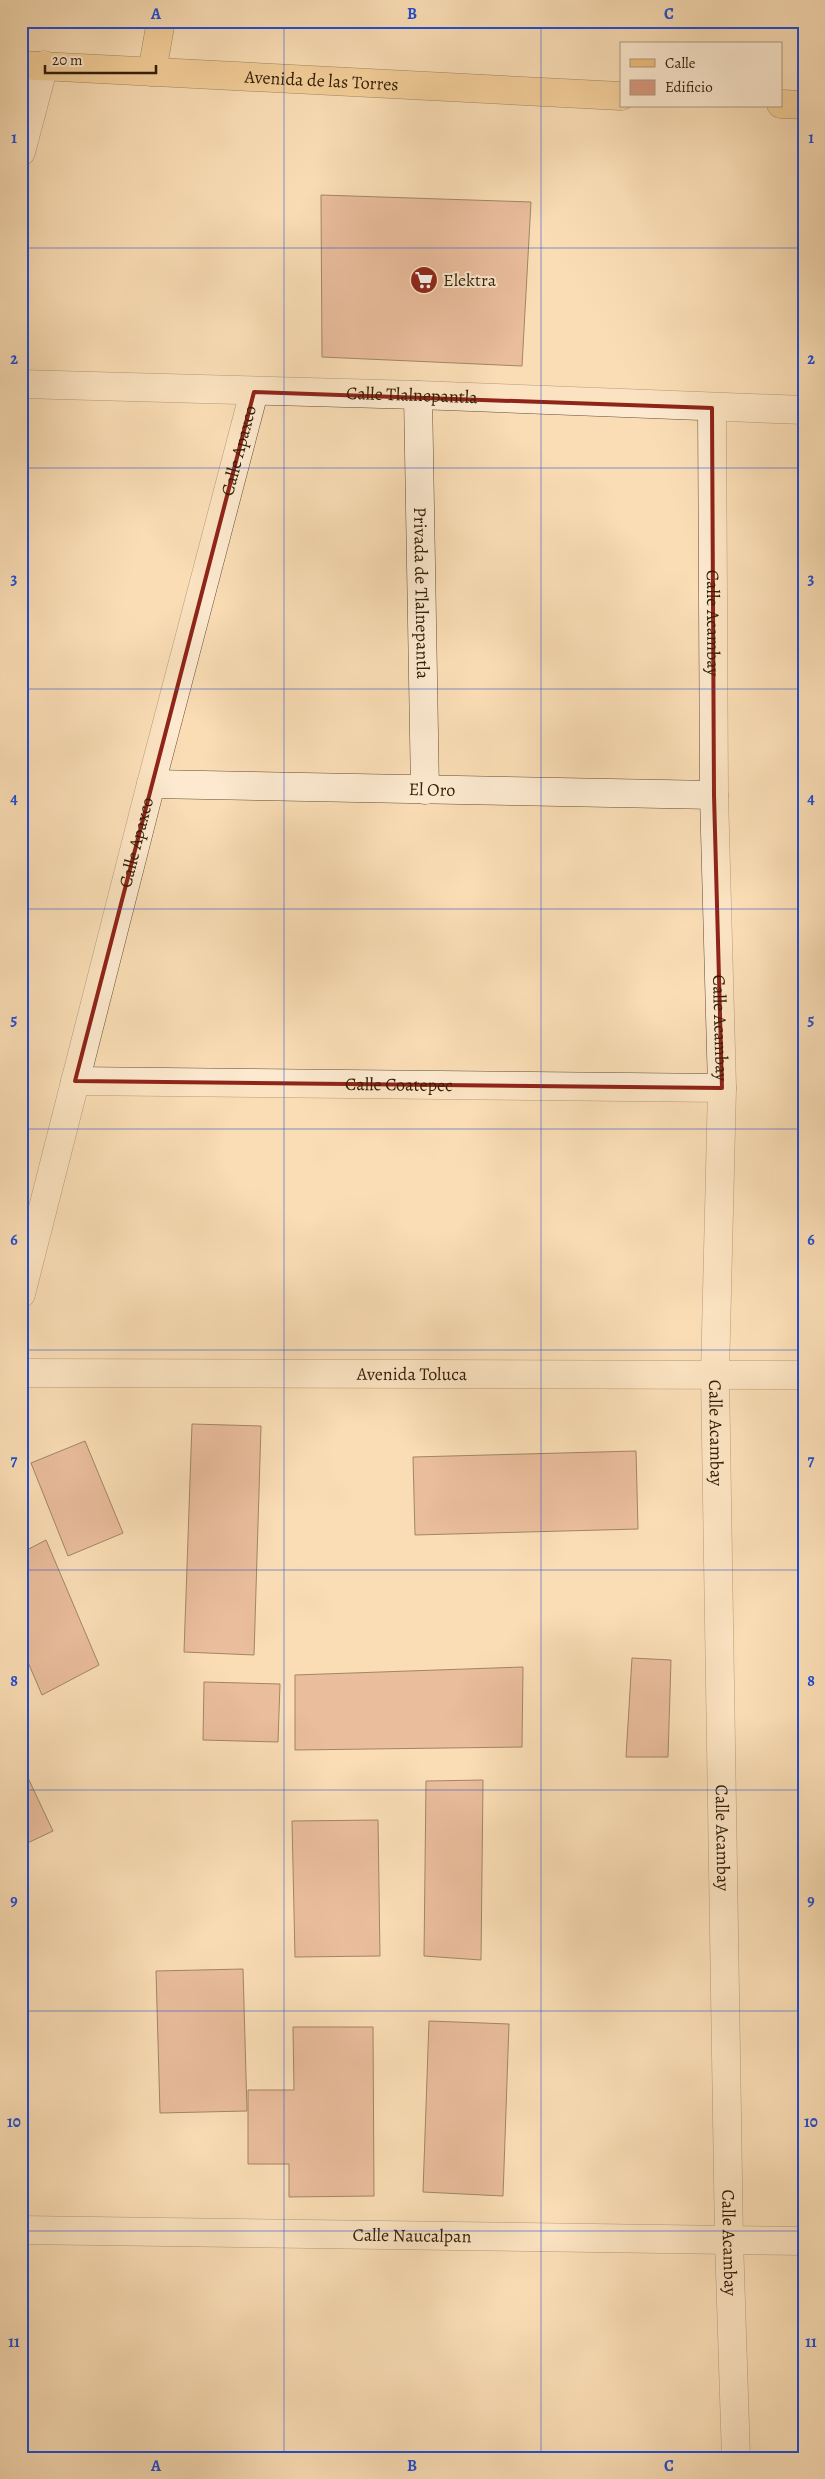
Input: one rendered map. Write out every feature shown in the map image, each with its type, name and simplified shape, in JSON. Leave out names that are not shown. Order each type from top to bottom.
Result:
[{"type":"main road","points":[[152,72],[161,21]]},
{"type":"main road","name":"Avenida de las Torres","points":[[33,65],[620,96]]},
{"type":"main road","points":[[782,104],[804,105]]},
{"type":"street","points":[[21,152],[33,65]]},
{"type":"street","name":"Calle Tlalnepantla","points":[[21,384],[254,392],[418,395],[712,408],[804,410]]},
{"type":"street","name":"Calle Apaxco","points":[[21,1294],[151,784],[254,392]]},
{"type":"street","name":"Privada de Tlalnepantla","points":[[418,395],[425,790]]},
{"type":"street","name":"Calle Acambay","points":[[712,408],[714,795],[722,1088],[715,1374],[729,2240],[736,2458]]},
{"type":"street","name":"El Oro","points":[[151,784],[714,795]]},
{"type":"street","name":"Calle Coatepec","points":[[75,1081],[722,1088]]},
{"type":"street","name":"Avenida Toluca","points":[[21,1373],[804,1375]]},
{"type":"street","name":"Calle Naucalpan","points":[[21,2230],[804,2241]]},
{"type":"highlighted area","points":[[254,392],[712,408],[714,795],[722,1088],[75,1081]]},
{"type":"building","name":"Elektra","points":[[321,195],[531,202],[522,366],[322,357]]},
{"type":"building","points":[[192,1424],[261,1426],[254,1655],[184,1652]]},
{"type":"building","points":[[85,1441],[123,1533],[68,1556],[31,1463]]},
{"type":"building","points":[[636,1451],[638,1529],[415,1535],[413,1457]]},
{"type":"building","points":[[46,1540],[99,1665],[42,1695],[21,1646],[21,1553]]},
{"type":"building","points":[[632,1658],[671,1660],[668,1757],[626,1757]]},
{"type":"building","points":[[523,1667],[522,1747],[295,1750],[295,1675]]},
{"type":"building","points":[[204,1682],[280,1684],[278,1742],[203,1740]]},
{"type":"building","points":[[21,1763],[53,1831],[21,1846]]},
{"type":"building","points":[[483,1780],[481,1960],[424,1956],[426,1781]]},
{"type":"building","points":[[378,1820],[380,1956],[295,1957],[292,1821]]},
{"type":"building","points":[[243,1969],[247,2111],[160,2113],[156,1971]]},
{"type":"building","points":[[429,2021],[509,2024],[503,2196],[423,2192]]},
{"type":"building","points":[[293,2027],[373,2027],[374,2196],[289,2197],[289,2164],[248,2164],[248,2090],[294,2090]]},
{"type":"place","name":"Elektra","points":[[424,280]]}]
